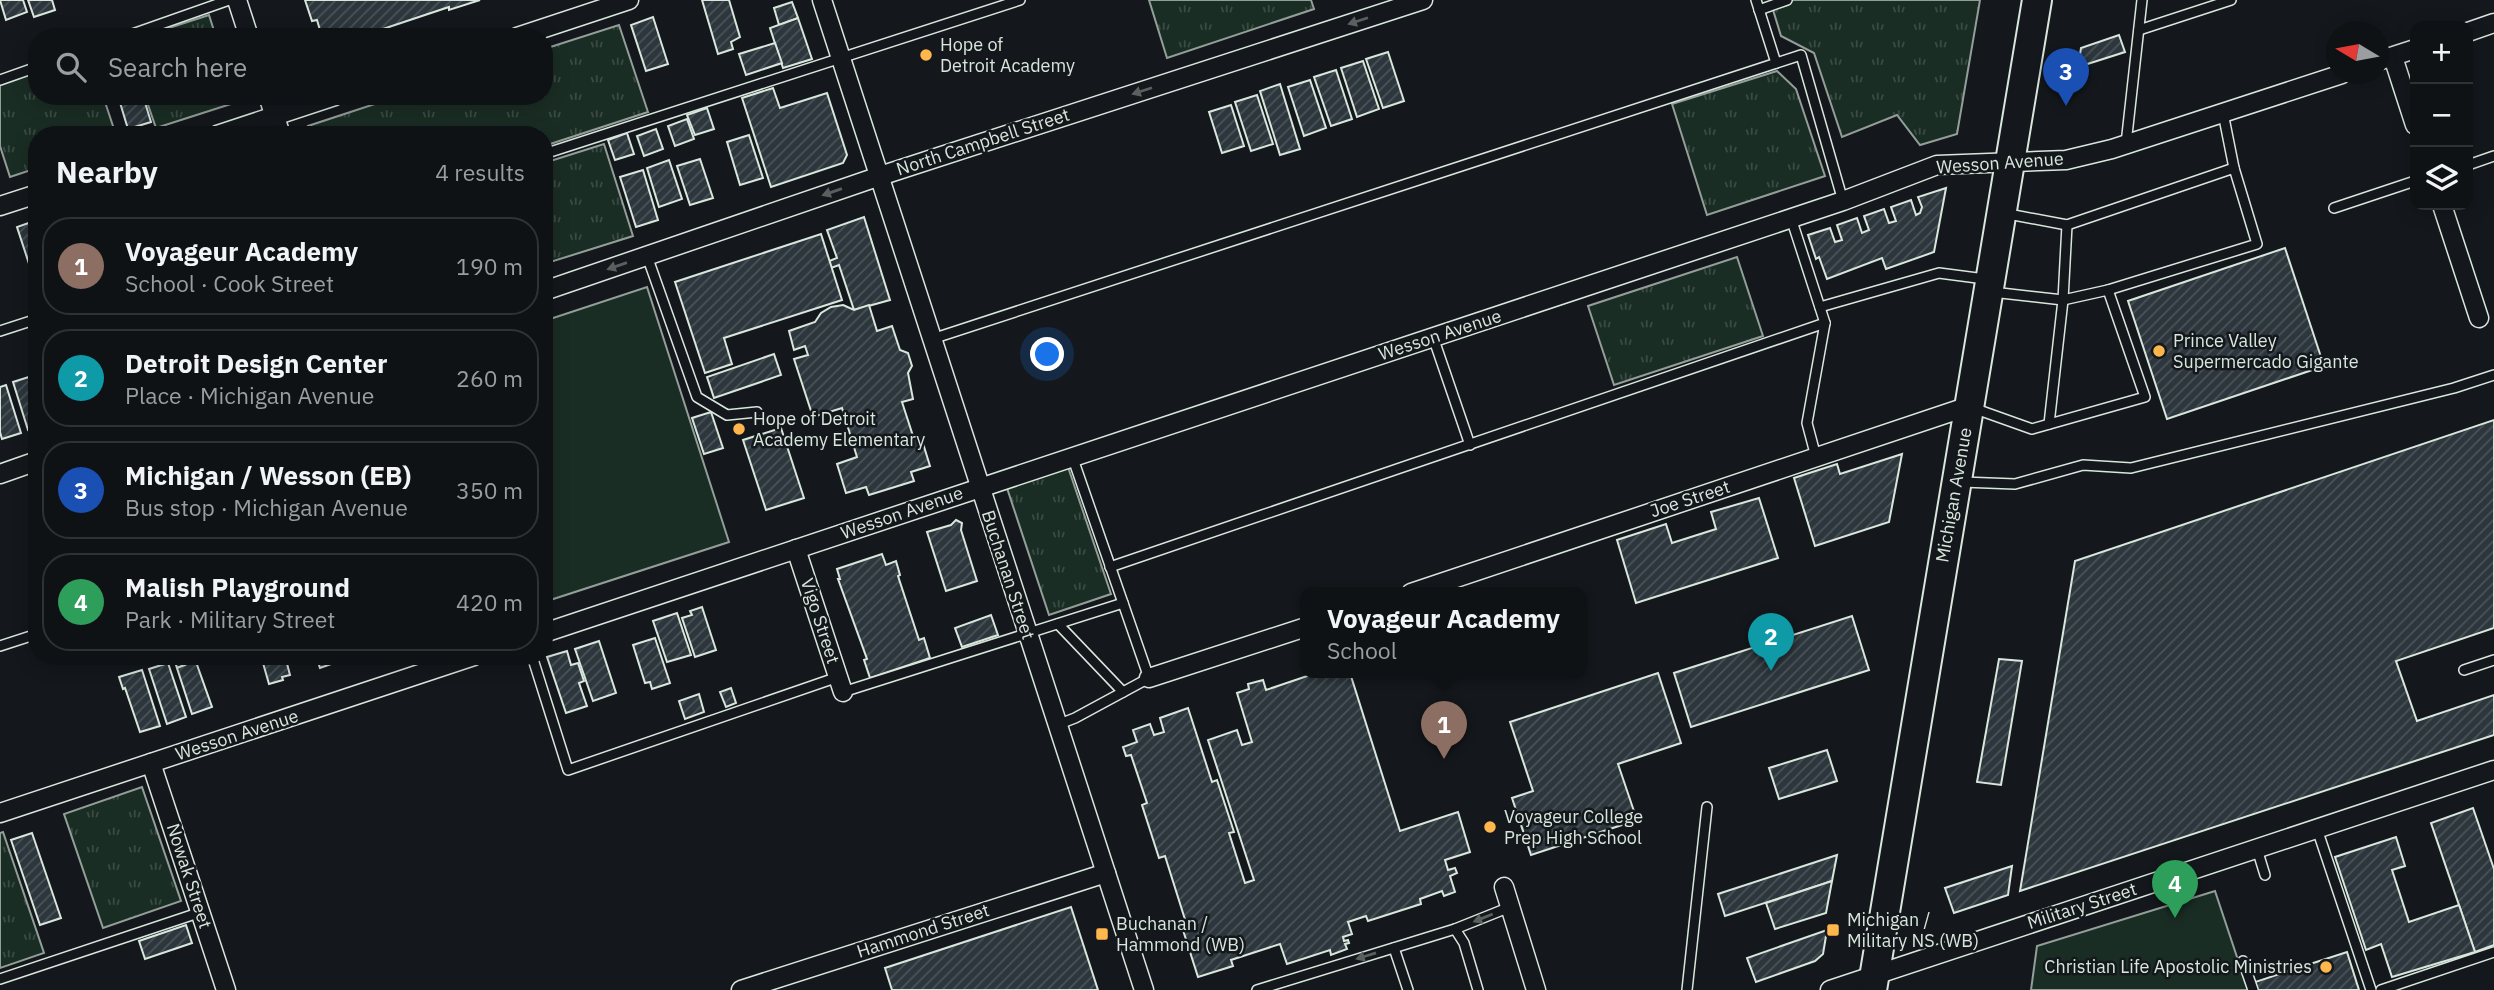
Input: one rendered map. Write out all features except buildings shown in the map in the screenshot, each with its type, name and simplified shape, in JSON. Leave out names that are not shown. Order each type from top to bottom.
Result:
[{"type":"main road","name":"Michigan Avenue","points":[[1873,983],[2037,0]]},
{"type":"street","points":[[237,0],[246,28]]},
{"type":"street","points":[[544,28],[629,0]]},
{"type":"street","name":"Buchanan Street","points":[[822,0],[1144,990]]},
{"type":"street","name":"North Campbell Street","points":[[553,288],[880,176],[1423,0]]},
{"type":"street","points":[[2473,30],[2494,23]]},
{"type":"street","points":[[2389,58],[2410,51]]},
{"type":"street","points":[[2389,66],[2410,114]]},
{"type":"street","name":"Wesson Avenue","points":[[553,630],[1843,201],[1937,165],[2066,160],[2126,144],[2326,79]]},
{"type":"street","points":[[271,105],[278,126]]},
{"type":"street","points":[[244,126],[308,105]]},
{"type":"street","points":[[0,206],[28,197]]},
{"type":"street","points":[[2444,210],[2479,318]]},
{"type":"street","name":"Joe Street","points":[[1429,587],[1969,406]]},
{"type":"street","points":[[0,474],[28,464]]},
{"type":"street","name":"Vigo Street","points":[[796,549],[841,685]]},
{"type":"street","points":[[1149,678],[1300,629]]},
{"type":"street","name":"Wesson Avenue","points":[[0,813],[430,665]]},
{"type":"street","name":"Nowak Street","points":[[151,763],[226,990]]},
{"type":"street","name":"Military Street","points":[[1830,990],[1873,983],[2257,849],[2494,770]]},
{"type":"street","name":"Hammond Street","points":[[741,990],[1106,873]]},
{"type":"street","points":[[1504,887],[1536,990]]},
{"type":"lane","points":[[150,28],[229,0]]},
{"type":"lane","points":[[553,152],[1020,0]]},
{"type":"lane","points":[[1776,64],[1758,5],[1787,0]]},
{"type":"lane","points":[[2126,144],[2143,0]]},
{"type":"lane","points":[[2139,30],[2231,0]]},
{"type":"lane","points":[[932,339],[1801,55],[1843,201]]},
{"type":"lane","points":[[0,80],[28,70]]},
{"type":"lane","points":[[1820,307],[1939,273],[2063,300],[2108,290],[2257,244],[2234,168],[2222,113]]},
{"type":"lane","points":[[2473,162],[2494,156]]},
{"type":"lane","points":[[2001,213],[2067,225],[2234,168]]},
{"type":"lane","points":[[2334,208],[2410,183]]},
{"type":"lane","points":[[1791,218],[1825,323],[1807,423],[1816,457]]},
{"type":"lane","points":[[2049,424],[2063,300],[2067,225]]},
{"type":"lane","points":[[647,256],[697,397],[727,415],[757,412]]},
{"type":"lane","points":[[1969,406],[2032,429],[2145,397],[2108,290]]},
{"type":"lane","points":[[0,331],[28,322]]},
{"type":"lane","points":[[1110,567],[1825,323]]},
{"type":"lane","points":[[1433,337],[1470,445]]},
{"type":"lane","points":[[1956,482],[2015,484],[2083,465],[2131,468],[2454,388],[2494,375]]},
{"type":"lane","points":[[1058,725],[1149,678],[1072,456]]},
{"type":"lane","points":[[535,665],[568,770],[841,685],[1028,634],[1123,603]]},
{"type":"lane","points":[[1058,624],[1123,692]]},
{"type":"lane","points":[[0,646],[28,637]]},
{"type":"lane","points":[[2464,670],[2494,660]]},
{"type":"lane","points":[[1687,990],[1707,807]]},
{"type":"lane","points":[[2317,829],[2371,990]]},
{"type":"lane","points":[[2257,849],[2264,875]]},
{"type":"lane","points":[[1256,990],[1274,987],[1455,929],[1510,907]]},
{"type":"lane","points":[[0,979],[201,912]]},
{"type":"lane","points":[[1455,929],[1464,943],[1478,990]]},
{"type":"lane","points":[[1394,948],[1408,990]]},
{"type":"lane","points":[[2381,990],[2494,953]]},
{"type":"lane","points":[[2243,961],[2253,990]]},
{"type":"green space","points":[[1149,0],[1311,0],[1314,9],[1167,58]]},
{"type":"green space","points":[[1770,0],[1980,0],[1957,134],[1920,145],[1897,115],[1842,137],[1814,53],[1781,36]]},
{"type":"green space","points":[[209,15],[213,28],[169,28]]},
{"type":"green space","points":[[619,25],[648,112],[553,143],[553,126],[308,126],[372,105],[553,105],[553,46]]},
{"type":"green space","points":[[1777,71],[1796,89],[1825,176],[1707,215],[1672,104]]},
{"type":"green space","points":[[28,75],[28,105],[106,105],[113,126],[28,126],[28,171],[10,177],[0,146],[0,84]]},
{"type":"green space","points":[[148,105],[228,105],[162,126],[155,126]]},
{"type":"green space","points":[[604,144],[633,236],[553,261],[553,160]]},
{"type":"green space","points":[[1737,257],[1763,336],[1614,385],[1588,306]]},
{"type":"green space","points":[[647,287],[729,542],[553,599],[553,318]]},
{"type":"green space","points":[[1068,467],[1111,594],[1049,615],[1007,488]]},
{"type":"green space","points":[[142,787],[181,901],[103,928],[64,814]]},
{"type":"green space","points":[[3,832],[44,953],[0,968],[0,833]]},
{"type":"green space","points":[[2215,891],[2248,990],[2031,990],[2037,946]]},
{"type":"place","name":"Hope of Detroit Academy","points":[[926,55]]},
{"type":"place","name":"Michigan / Wesson (EB)","points":[[2066,106]]},
{"type":"place","name":"Prince Valley Supermercado Gigante","points":[[2159,351]]},
{"type":"place","name":"Hope of Detroit Academy Elementary","points":[[739,429]]},
{"type":"place","name":"Detroit Design Center","points":[[1771,671]]},
{"type":"place","name":"Voyageur Academy","points":[[1444,759]]},
{"type":"place","name":"Voyageur College Prep High School","points":[[1490,827]]},
{"type":"place","name":"Malish Playground","points":[[2175,918]]},
{"type":"place","name":"Michigan / Military NS (WB)","points":[[1833,930]]},
{"type":"place","name":"Buchanan / Hammond (WB)","points":[[1102,934]]},
{"type":"place","name":"Christian Life Apostolic Ministries","points":[[2326,967]]}]
